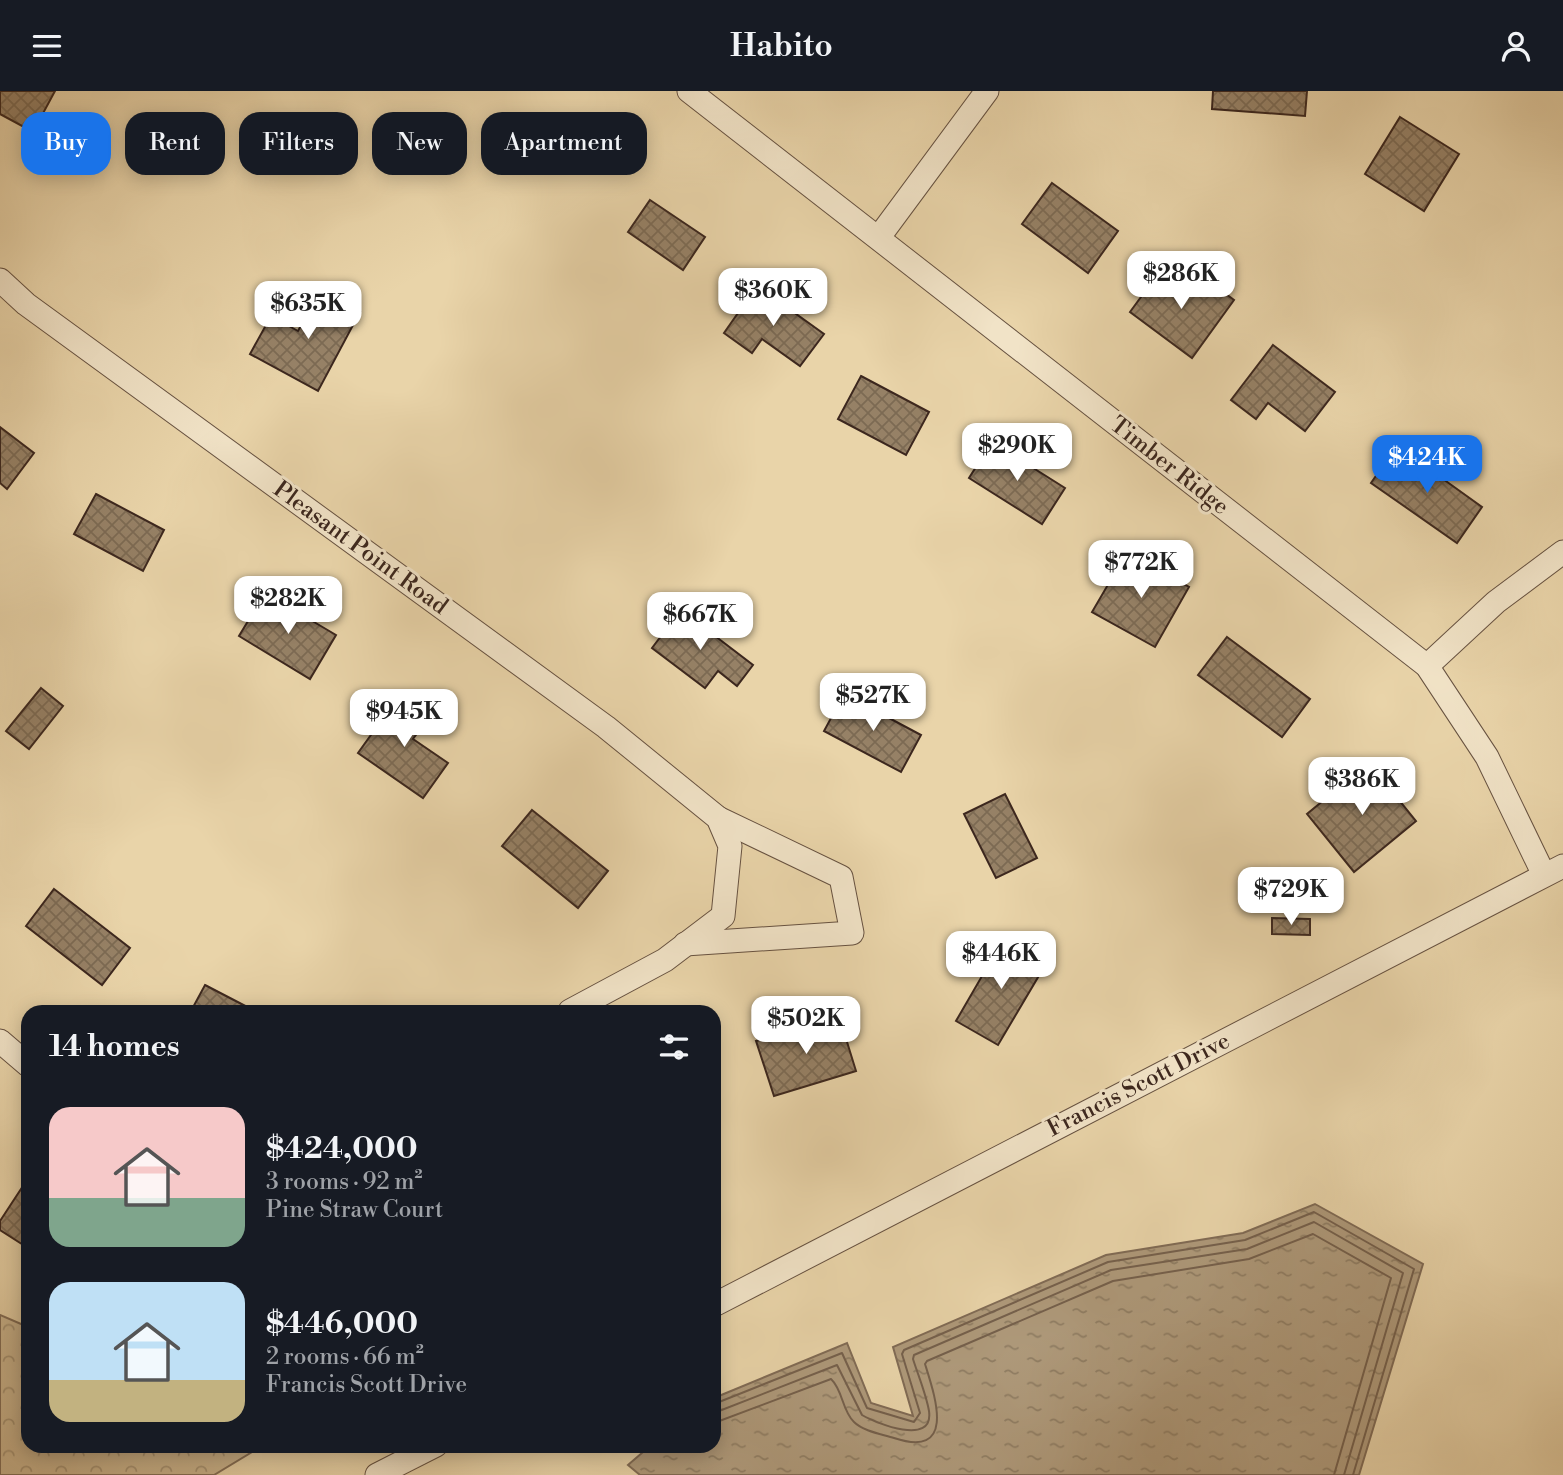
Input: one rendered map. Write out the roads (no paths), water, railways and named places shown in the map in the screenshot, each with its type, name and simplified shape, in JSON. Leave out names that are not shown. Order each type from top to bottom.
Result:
[{"type":"street","name":"Timber Ridge","points":[[689,91],[1427,666],[1487,757],[1554,870]]},
{"type":"street","points":[[879,237],[987,91]]},
{"type":"street","name":"Pleasant Point Road","points":[[0,280],[26,304],[595,719],[718,818],[841,877],[852,933],[685,944]]},
{"type":"street","points":[[1427,666],[1496,602],[1563,552]]},
{"type":"street","points":[[581,1005],[653,967],[723,916],[730,846],[718,818]]},
{"type":"street","name":"Francis Scott Drive","points":[[721,1301],[1554,870]]},
{"type":"street","points":[[0,1041],[21,1059]]},
{"type":"street","points":[[377,1475],[420,1453]]},
{"type":"water","points":[[1315,1204],[1423,1264],[1359,1475],[640,1475],[628,1465],[642,1453],[721,1453],[721,1395],[847,1343],[871,1403],[913,1416],[893,1347],[1106,1255],[1243,1233]]}]
